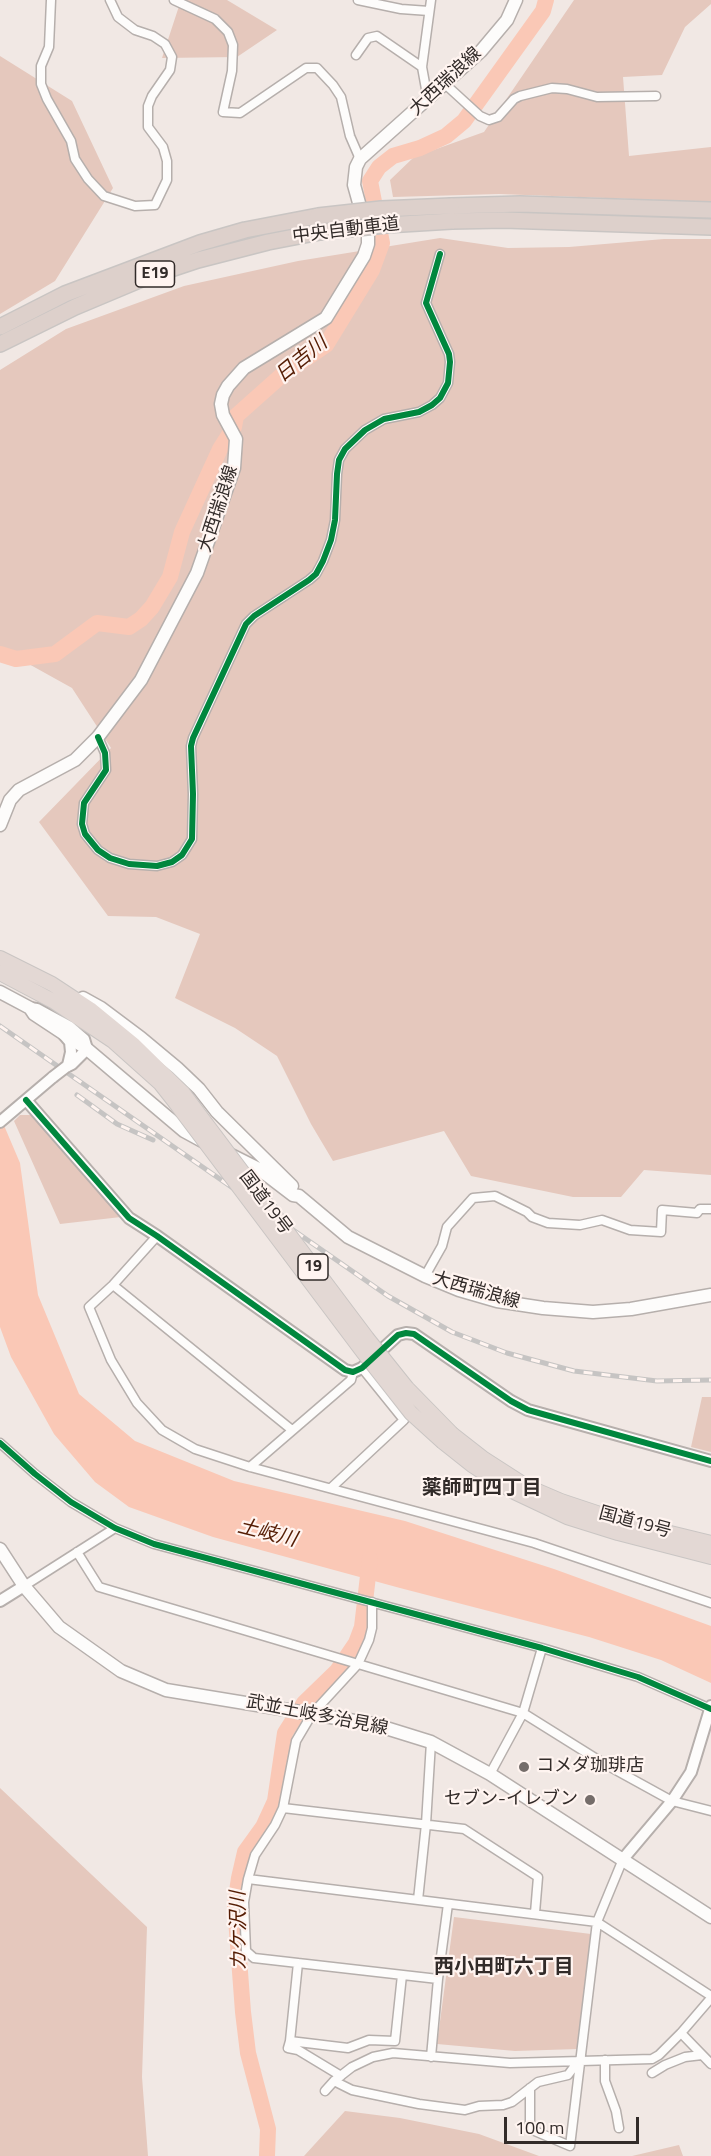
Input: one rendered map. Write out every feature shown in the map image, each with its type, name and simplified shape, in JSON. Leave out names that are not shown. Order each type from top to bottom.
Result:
[{"type":"highway","name":"中央自動車道","points":[[0,344],[75,307],[144,278],[198,260],[268,242],[320,232],[386,225],[520,204],[711,210]]},
{"type":"highway","name":"中央自動車道","points":[[0,327],[65,294],[200,243],[245,230],[318,216],[381,209],[451,213],[504,220],[711,226]]},
{"type":"highway","name":"国道19号","points":[[0,958],[52,984],[90,1009],[148,1058],[367,1338],[447,1438],[472,1465],[514,1492],[567,1517],[711,1557]]},
{"type":"highway","name":"国道19号","points":[[0,973],[53,1001],[104,1035],[179,1098]]},
{"type":"highway","name":"国道19号","points":[[447,1438],[526,1486],[561,1501],[621,1521],[711,1543]]},
{"type":"main road","name":"大西瑞浪線","points":[[0,825],[10,800],[19,790],[75,760],[98,737],[141,680],[197,573],[234,468],[236,439],[223,415],[221,404],[223,394],[236,377],[256,360],[326,318],[364,256],[368,235],[354,185],[356,167],[360,159],[481,51],[507,20],[516,0]]},
{"type":"main road","points":[[0,992],[30,1008],[34,1014],[87,1048],[184,1131],[259,1168],[293,1195],[299,1196],[297,1190],[217,1112],[200,1089],[141,1038],[101,1008],[70,990],[52,984]]},
{"type":"main road","points":[[200,1140],[207,1137],[220,1119],[217,1112]]},
{"type":"main road","name":"大西瑞浪線","points":[[299,1196],[348,1237],[425,1276],[459,1290],[497,1301],[583,1311],[631,1309],[711,1295]]},
{"type":"main road","name":"武並土岐多治見線","points":[[0,1549],[24,1586],[59,1627],[121,1671],[166,1690],[373,1724],[431,1742],[490,1774],[711,1917]]},
{"type":"street","points":[[51,0],[49,47],[41,66],[41,84],[71,141],[75,159],[88,179],[104,196],[135,206],[155,205],[167,180],[167,161],[162,147],[148,127],[148,106],[152,96],[170,70],[172,57],[165,44],[153,36],[135,30],[118,17],[110,0]]},
{"type":"street","points":[[174,0],[215,19],[228,32],[233,45],[232,71],[223,112],[240,113],[306,68],[317,68],[338,91],[350,136],[360,159]]},
{"type":"street","points":[[358,0],[401,9],[429,11]]},
{"type":"street","points":[[428,100],[422,67],[431,0]]},
{"type":"street","points":[[356,55],[368,38],[376,36],[422,67]]},
{"type":"street","points":[[445,84],[484,119],[494,119],[513,99],[552,88],[567,89],[597,97],[656,96]]},
{"type":"street","points":[[98,737],[105,753],[106,770],[84,804],[82,824],[85,834],[98,850],[119,861],[143,866],[157,866],[172,862],[182,855],[192,839],[191,746],[193,738],[246,624],[254,616],[309,580],[316,574],[323,561],[335,520],[337,474],[339,460],[345,449],[365,430],[384,419],[419,412],[432,405],[440,398],[448,383],[449,354],[426,303],[440,254]]},
{"type":"street","points":[[0,1122],[72,1064],[87,1048],[81,1035],[70,1027],[30,1008]]},
{"type":"street","points":[[60,1031],[70,1042],[71,1052],[67,1066]]},
{"type":"street","points":[[26,1100],[129,1218],[158,1236],[345,1370],[357,1370],[404,1420],[331,1488]]},
{"type":"street","points":[[425,1276],[442,1245],[447,1227],[473,1198],[495,1196],[527,1212],[532,1217],[548,1223],[580,1225],[602,1220],[630,1230],[661,1232],[662,1210],[697,1213],[700,1209],[711,1209]]},
{"type":"street","points":[[158,1236],[113,1285],[89,1306],[111,1360],[136,1403],[162,1430],[195,1449],[250,1467],[534,1543],[711,1603]]},
{"type":"street","points":[[113,1285],[292,1430]]},
{"type":"street","points":[[250,1467],[351,1380],[357,1370],[398,1335],[406,1333],[414,1334],[511,1401],[528,1410],[711,1461]]},
{"type":"street","points":[[0,1443],[34,1474],[71,1502],[115,1528],[154,1544],[542,1648],[638,1677],[711,1708],[691,1773],[672,1801],[624,1859],[597,1922],[570,2146],[530,2129],[530,2088]]},
{"type":"street","points":[[0,1601],[115,1528]]},
{"type":"street","points":[[76,1552],[99,1587],[523,1713],[603,1763],[672,1801],[711,1811]]},
{"type":"street","points":[[372,1602],[371,1634],[358,1664],[312,1714],[296,1741],[283,1808],[275,1825],[255,1855],[248,1879],[244,1902],[246,1951],[254,1958],[438,1979]]},
{"type":"street","points":[[490,1774],[523,1713],[542,1648]]},
{"type":"street","points":[[418,1900],[431,1742]]},
{"type":"street","points":[[283,1808],[464,1829],[538,1877],[535,1913]]},
{"type":"street","points":[[248,1879],[597,1922],[711,1997],[681,2033],[652,2059],[510,2063],[393,2053],[373,2057],[352,2067],[325,2091]]},
{"type":"street","points":[[431,2057],[448,1904]]},
{"type":"street","points":[[298,1963],[288,2048],[298,2050],[352,2090],[419,2104],[465,2110],[512,2102],[538,2082],[568,2075],[579,2060]]},
{"type":"street","points":[[290,2041],[348,2048],[369,2040],[395,2041],[402,1975]]},
{"type":"street","points":[[681,2033],[711,2064]]},
{"type":"street","points":[[652,2073],[685,2057],[702,2055]]},
{"type":"street","points":[[604,2060],[605,2081],[616,2111],[619,2128]]},
{"type":"shaded area","points":[[181,0],[227,0],[277,30],[237,57],[162,58]]},
{"type":"shaded area","points":[[574,0],[711,0],[711,4],[685,27],[662,75],[623,77],[629,156],[711,147],[711,202],[499,194],[393,197],[390,180],[414,157],[484,132]]},
{"type":"shaded area","points":[[0,56],[72,101],[113,188],[55,281],[0,314]]},
{"type":"shaded area","points":[[440,238],[508,248],[569,247],[664,239],[711,239],[711,1175],[644,1170],[621,1197],[573,1197],[471,1176],[444,1131],[333,1161],[311,1124],[277,1056],[235,1028],[175,998],[200,934],[156,917],[108,916],[39,822],[111,748],[72,688],[0,648],[0,370],[66,329],[184,286],[298,261]]},
{"type":"shaded area","points":[[20,1115],[31,1115],[121,1217],[60,1224],[14,1121]]},
{"type":"shaded area","points":[[702,1397],[711,1397],[711,1452],[691,1447]]},
{"type":"shaded area","points":[[0,1788],[147,1927],[142,2077],[148,2156],[0,2156]]},
{"type":"shaded area","points":[[454,1917],[591,1934],[578,2049],[515,2051],[437,2044]]},
{"type":"shaded area","points":[[345,2111],[400,2118],[479,2134],[539,2156],[304,2156]]},
{"type":"shaded area","points":[[679,2145],[683,2156],[632,2156]]},
{"type":"water","name":"土岐川","points":[[0,1116],[20,1163],[38,1295],[79,1394],[135,1441],[234,1481],[405,1521],[554,1569],[711,1626],[711,1683],[661,1660],[589,1637],[213,1537],[129,1507],[95,1482],[54,1434],[11,1357],[0,1327]]},
{"type":"waterway","name":"日吉川","points":[[0,654],[16,659],[55,654],[97,623],[129,627],[141,619],[152,607],[170,577],[182,532],[220,449],[234,427],[236,416],[282,375],[326,345],[372,270],[382,243],[370,181],[379,167],[393,156],[420,148],[446,136],[464,121],[543,11],[546,0]]},
{"type":"waterway","name":"カケ沢川","points":[[267,2156],[268,2129],[248,2053],[243,2012],[235,1905],[239,1878],[245,1852],[263,1827],[275,1801],[285,1733],[304,1703],[337,1671],[356,1643],[362,1627],[370,1559]]},
{"type":"railway","points":[[0,1026],[388,1296],[452,1332],[507,1353],[574,1371],[657,1381],[711,1380]]},
{"type":"railway","points":[[77,1095],[117,1124],[153,1140]]},
{"type":"cycle path","points":[[98,737],[105,753],[106,770],[84,803],[82,824],[85,834],[98,850],[110,858],[129,864],[157,866],[172,862],[182,855],[192,839],[191,746],[193,738],[246,624],[254,616],[309,580],[316,574],[323,561],[335,520],[337,474],[339,460],[345,449],[365,430],[384,419],[419,412],[432,405],[440,398],[448,383],[449,354],[426,303],[440,254]]},
{"type":"cycle path","points":[[26,1100],[129,1218],[345,1370],[353,1372],[362,1368],[398,1335],[414,1334],[511,1401],[528,1410],[711,1461]]},
{"type":"cycle path","points":[[0,1443],[71,1502],[115,1528],[154,1544],[542,1648],[638,1677],[711,1709]]},
{"type":"place","name":"コメダ珈琲店","points":[[524,1767]]},
{"type":"place","name":"セブン-イレブン","points":[[590,1800]]},
{"type":"district","name":"薬師町四丁目","points":[[482,1489]]},
{"type":"district","name":"西小田町六丁目","points":[[504,1968]]}]
